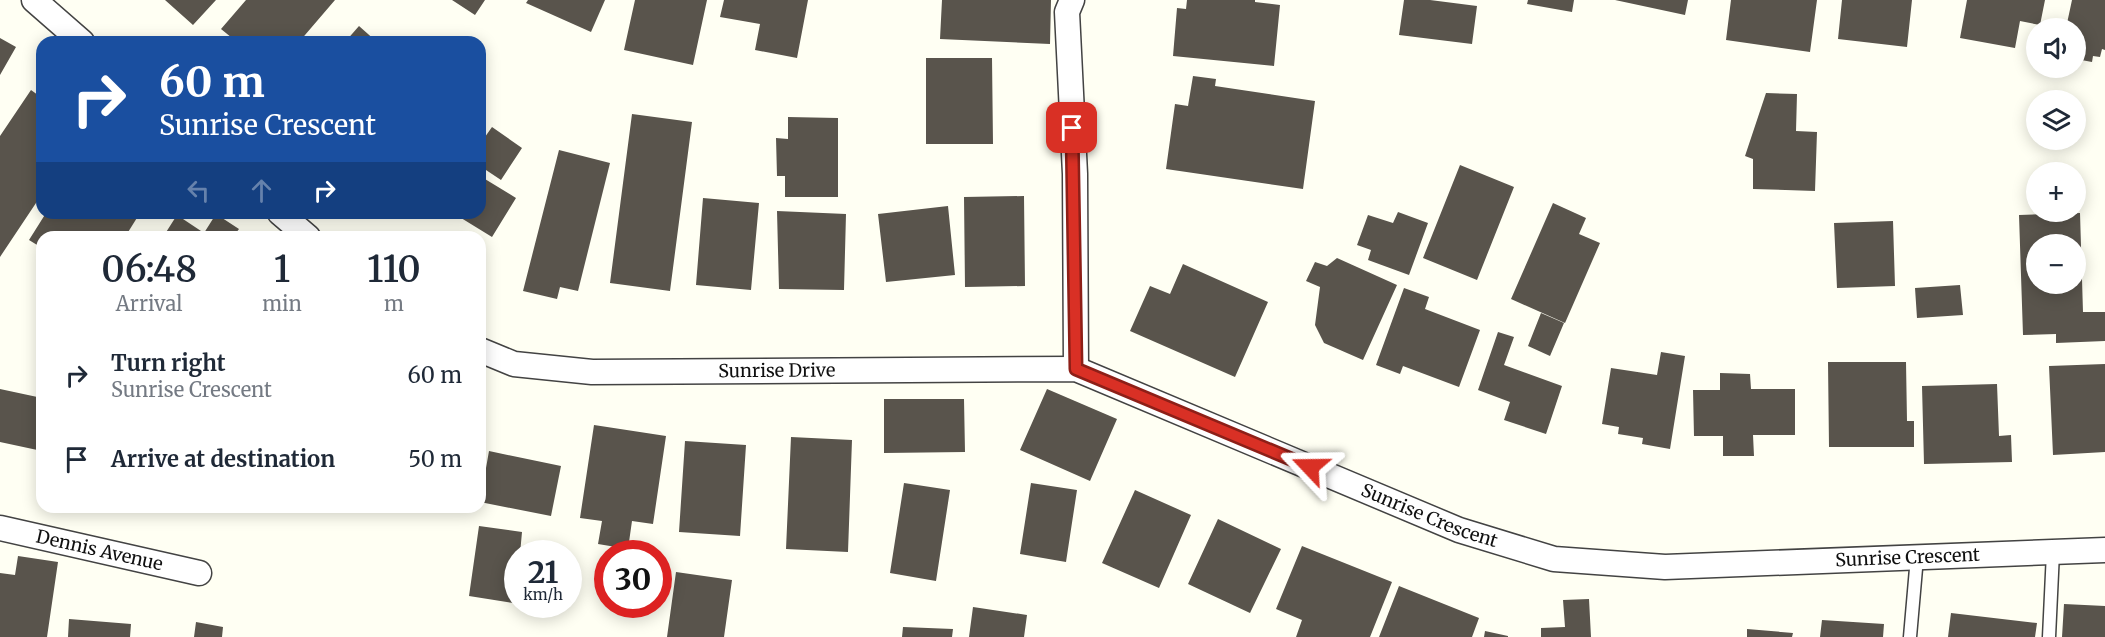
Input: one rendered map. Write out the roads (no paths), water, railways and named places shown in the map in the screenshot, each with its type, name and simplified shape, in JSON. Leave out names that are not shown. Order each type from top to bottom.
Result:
[{"type":"street","points":[[34,0],[75,36]]},
{"type":"street","points":[[1072,0],[1067,12],[1075,174],[1076,369]]},
{"type":"street","points":[[287,219],[301,231]]},
{"type":"street","name":"Sunrise Drive","points":[[486,352],[514,364],[592,372],[1076,369]]},
{"type":"street","name":"Sunrise Crescent","points":[[1076,369],[1459,530],[1554,559],[1665,567],[2105,550]]},
{"type":"street","name":"Dennis Avenue","points":[[0,528],[199,573]]},
{"type":"lane","points":[[2049,637],[2053,552]]},
{"type":"lane","points":[[1910,637],[1917,557]]}]
